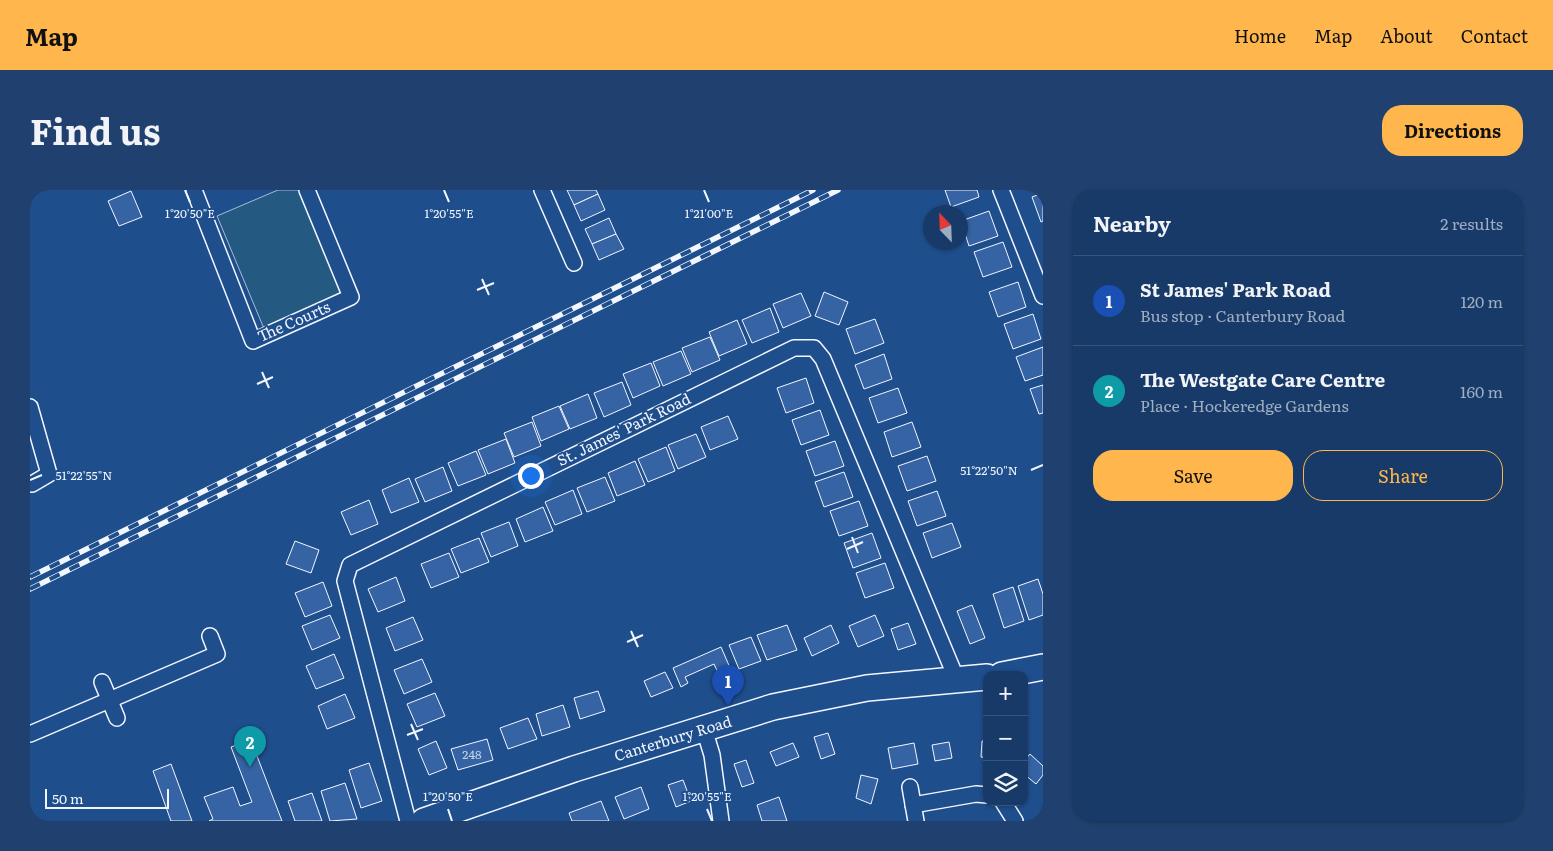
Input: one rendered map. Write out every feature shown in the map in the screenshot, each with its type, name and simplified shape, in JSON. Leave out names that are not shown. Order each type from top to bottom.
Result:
[{"type":"highway","points":[[1022,671],[1043,667]]},
{"type":"highway","name":"Canterbury Road","points":[[424,821],[574,769],[773,707],[838,692],[983,677]]},
{"type":"street","name":"The Courts","points":[[194,190],[253,341],[351,297],[307,190]]},
{"type":"street","points":[[542,190],[574,264]]},
{"type":"street","points":[[1002,190],[1043,296]]},
{"type":"street","name":"St. James' Park Road","points":[[408,821],[345,581],[350,565],[794,348],[814,348],[823,359],[957,680]]},
{"type":"street","points":[[30,407],[49,474],[32,484]]},
{"type":"street","points":[[30,734],[217,654],[210,636]]},
{"type":"street","points":[[102,682],[117,718]]},
{"type":"street","points":[[704,729],[712,755],[721,821]]},
{"type":"street","points":[[910,787],[916,821]]},
{"type":"street","points":[[913,805],[976,794],[983,795]]},
{"type":"street","points":[[1006,806],[1015,821]]},
{"type":"shaded area","points":[[278,190],[305,190],[349,295],[265,331],[217,216]]},
{"type":"building","points":[[567,190],[596,190],[598,194],[574,205]]},
{"type":"building","points":[[945,190],[977,190],[979,197],[957,205],[950,205]]},
{"type":"building","points":[[131,191],[142,217],[119,226],[108,201]]},
{"type":"building","points":[[1043,193],[1043,221],[1041,222],[1032,197]]},
{"type":"building","points":[[598,194],[605,210],[581,221],[574,205]]},
{"type":"building","points":[[989,211],[998,236],[969,246],[968,218]]},
{"type":"building","points":[[609,218],[616,234],[592,244],[585,229]]},
{"type":"building","points":[[616,234],[624,249],[599,260],[592,244]]},
{"type":"building","points":[[1003,242],[1012,267],[983,277],[974,252]]},
{"type":"building","points":[[1018,282],[1026,307],[998,317],[989,292]]},
{"type":"building","points":[[824,292],[848,302],[839,325],[815,316]]},
{"type":"building","points":[[801,293],[811,316],[783,328],[773,304]]},
{"type":"building","points":[[770,308],[779,332],[752,343],[742,320]]},
{"type":"building","points":[[1033,314],[1041,339],[1013,349],[1004,324]]},
{"type":"building","points":[[875,319],[884,343],[855,354],[846,329]]},
{"type":"building","points":[[737,320],[747,344],[719,356],[709,332]]},
{"type":"building","points":[[710,337],[720,360],[692,372],[682,348]]},
{"type":"building","points":[[1043,347],[1043,375],[1025,381],[1016,357]]},
{"type":"building","points":[[681,351],[691,374],[663,386],[653,362]]},
{"type":"building","points":[[884,354],[892,379],[864,389],[855,365]]},
{"type":"building","points":[[651,363],[660,386],[633,398],[623,374]]},
{"type":"building","points":[[806,378],[814,403],[786,413],[777,388]]},
{"type":"building","points":[[622,382],[631,405],[604,417],[594,393]]},
{"type":"building","points":[[1043,385],[1043,413],[1039,414],[1030,389]]},
{"type":"building","points":[[898,388],[907,413],[878,423],[869,398]]},
{"type":"building","points":[[588,394],[597,418],[570,429],[560,406]]},
{"type":"building","points":[[559,406],[569,429],[541,441],[532,417]]},
{"type":"building","points":[[820,410],[829,435],[801,445],[792,420]]},
{"type":"building","points":[[728,416],[738,439],[710,450],[701,427]]},
{"type":"building","points":[[532,422],[541,446],[514,457],[504,433]]},
{"type":"building","points":[[912,422],[921,447],[892,457],[884,432]]},
{"type":"building","points":[[696,434],[706,457],[678,469],[668,445]]},
{"type":"building","points":[[506,439],[515,463],[488,474],[478,450]]},
{"type":"building","points":[[835,441],[844,466],[815,476],[806,451]]},
{"type":"building","points":[[666,447],[675,471],[648,482],[638,459]]},
{"type":"building","points":[[476,451],[486,475],[458,486],[448,463]]},
{"type":"building","points":[[927,456],[936,481],[907,491],[898,466]]},
{"type":"building","points":[[635,461],[645,485],[617,496],[608,473]]},
{"type":"building","points":[[443,467],[452,491],[425,502],[415,479]]},
{"type":"building","points":[[844,472],[853,497],[824,507],[815,482]]},
{"type":"building","points":[[605,477],[615,501],[587,512],[577,488]]},
{"type":"building","points":[[409,478],[419,502],[391,513],[382,490]]},
{"type":"building","points":[[573,490],[582,514],[555,525],[545,502]]},
{"type":"building","points":[[937,491],[946,516],[917,526],[908,501]]},
{"type":"building","points":[[369,500],[378,524],[351,535],[341,512]]},
{"type":"building","points":[[859,501],[868,526],[839,536],[830,511]]},
{"type":"building","points":[[543,507],[553,531],[525,542],[516,519]]},
{"type":"building","points":[[509,522],[518,546],[491,557],[481,533]]},
{"type":"building","points":[[952,523],[961,547],[932,558],[923,533]]},
{"type":"building","points":[[872,533],[881,558],[853,568],[844,543]]},
{"type":"building","points":[[479,538],[489,562],[461,573],[451,549]]},
{"type":"building","points":[[295,541],[319,550],[311,573],[286,564]]},
{"type":"building","points":[[449,553],[459,577],[431,588],[421,564]]},
{"type":"building","points":[[885,563],[894,588],[865,598],[856,573]]},
{"type":"building","points":[[396,577],[405,601],[378,612],[368,589]]},
{"type":"building","points":[[1038,579],[1043,594],[1043,615],[1029,620],[1018,586]]},
{"type":"building","points":[[323,582],[332,606],[305,617],[295,593]]},
{"type":"building","points":[[1013,587],[1024,621],[1004,628],[993,594]]},
{"type":"building","points":[[972,605],[985,638],[970,644],[957,611]]},
{"type":"building","points":[[330,615],[340,638],[312,650],[302,626]]},
{"type":"building","points":[[875,615],[884,636],[858,647],[849,626]]},
{"type":"building","points":[[413,617],[423,640],[395,651],[386,628]]},
{"type":"building","points":[[908,623],[916,644],[898,650],[891,629]]},
{"type":"building","points":[[787,625],[797,650],[767,660],[757,635]]},
{"type":"building","points":[[831,625],[839,643],[812,656],[804,638]]},
{"type":"building","points":[[751,637],[761,661],[739,669],[729,645]]},
{"type":"building","points":[[721,647],[731,670],[719,675],[714,664],[685,677],[688,683],[681,687],[673,668]]},
{"type":"building","points":[[334,654],[344,678],[316,689],[306,666]]},
{"type":"building","points":[[422,659],[432,682],[404,694],[394,670]]},
{"type":"building","points":[[665,672],[673,688],[651,697],[644,681]]},
{"type":"building","points":[[598,691],[605,711],[580,719],[574,698]]},
{"type":"building","points":[[435,693],[445,716],[417,727],[407,704]]},
{"type":"building","points":[[345,694],[355,718],[327,729],[318,706]]},
{"type":"building","points":[[563,705],[570,727],[542,736],[536,714]]},
{"type":"building","points":[[528,718],[537,739],[508,749],[500,728]]},
{"type":"building","points":[[828,733],[835,754],[821,759],[814,737]]},
{"type":"building","points":[[487,739],[493,760],[458,770],[451,749]]},
{"type":"building","points":[[247,741],[252,743],[282,821],[209,821],[213,819],[204,797],[233,787],[240,806],[252,802],[231,747]]},
{"type":"building","points":[[436,741],[447,768],[429,775],[418,749]]},
{"type":"building","points":[[982,741],[983,741],[983,757],[981,757]]},
{"type":"building","points":[[949,742],[952,758],[935,761],[932,745]]},
{"type":"building","points":[[793,743],[799,757],[776,766],[770,752]]},
{"type":"building","points":[[914,743],[918,764],[892,769],[888,748]]},
{"type":"building","points":[[1030,754],[1043,766],[1043,775],[1036,784],[1028,777],[1028,756]]},
{"type":"building","points":[[746,760],[754,783],[742,787],[734,764]]},
{"type":"building","points":[[369,763],[382,801],[361,808],[349,770]]},
{"type":"building","points":[[171,764],[192,821],[171,821],[153,771]]},
{"type":"building","points":[[861,775],[878,779],[871,804],[856,798]]},
{"type":"building","points":[[683,780],[691,801],[676,807],[668,785]]},
{"type":"building","points":[[345,783],[357,819],[330,821],[321,791]]},
{"type":"building","points":[[641,787],[649,809],[624,819],[615,797]]},
{"type":"building","points":[[312,793],[322,821],[295,821],[288,801]]},
{"type":"building","points":[[779,797],[787,821],[762,821],[757,805]]},
{"type":"building","points":[[601,801],[609,821],[572,821],[569,813]]},
{"type":"railway","points":[[30,577],[813,190]]},
{"type":"railway","points":[[30,589],[838,190]]},
{"type":"place","name":"St James' Park Road","points":[[728,706]]},
{"type":"place","name":"The Westgate Care Centre","points":[[250,767]]}]
